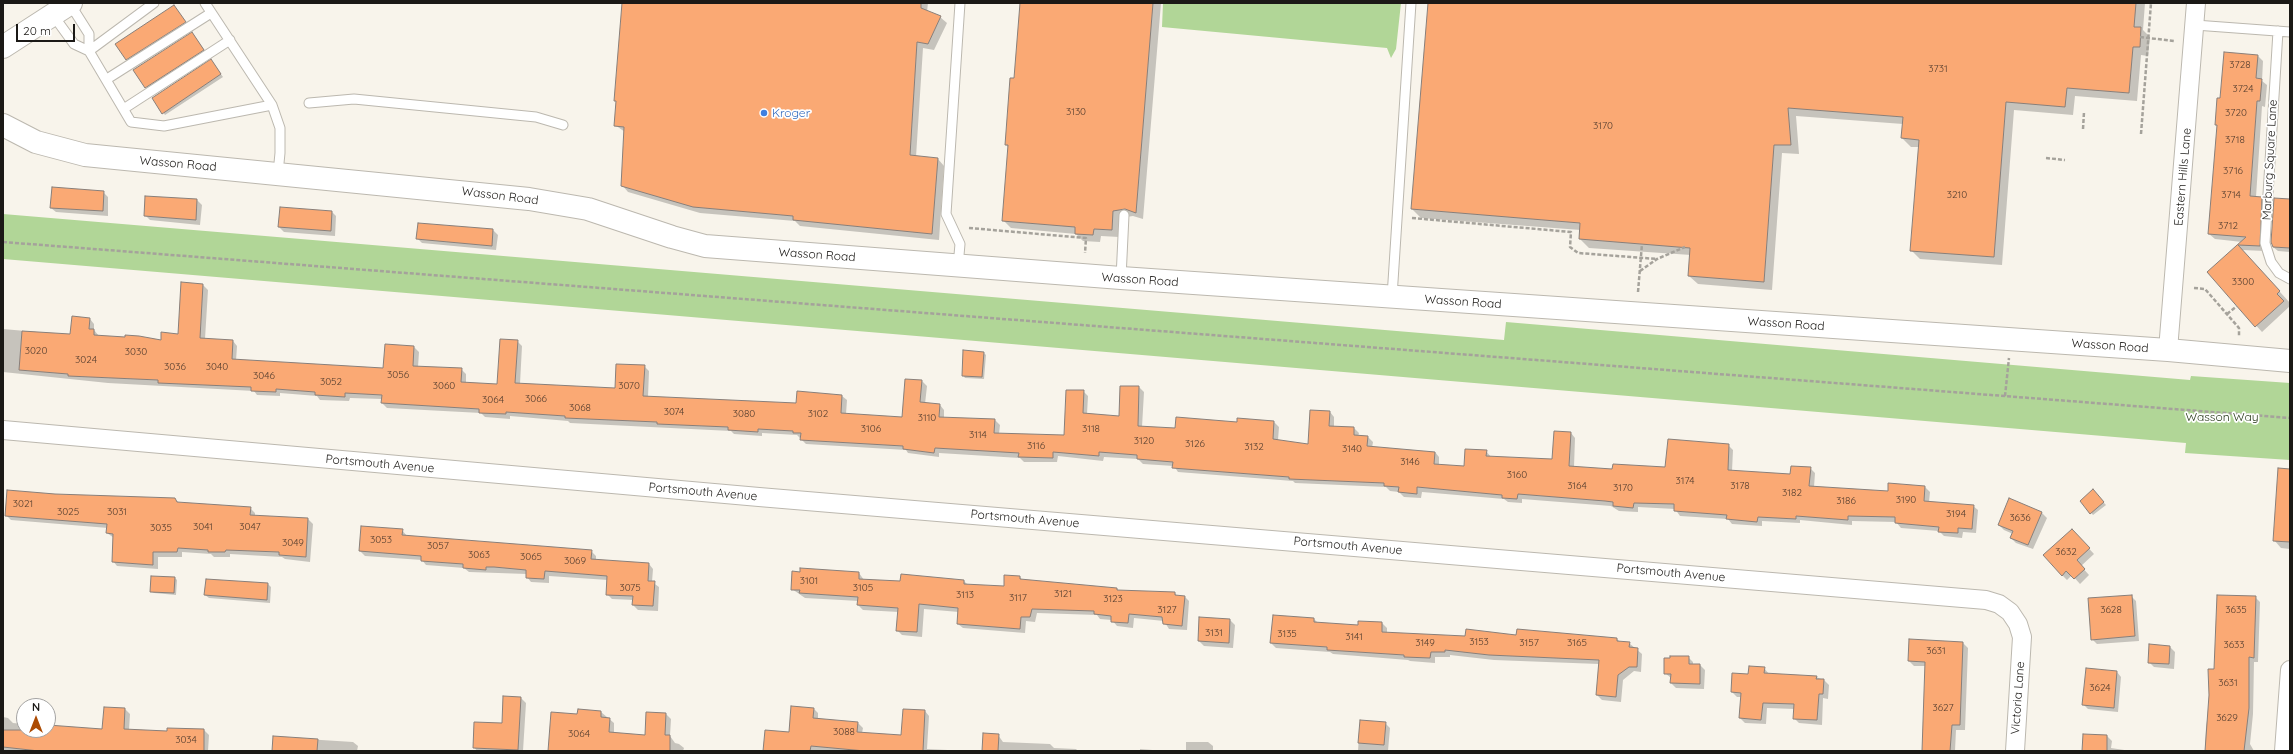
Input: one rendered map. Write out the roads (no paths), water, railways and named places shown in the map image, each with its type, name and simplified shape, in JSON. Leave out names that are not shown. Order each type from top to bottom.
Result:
[{"type":"street","name":"Eastern Hills Lane","points":[[2168,350],[2196,3]]},
{"type":"street","points":[[3,47],[65,7]]},
{"type":"street","name":"Wasson Road","points":[[3,125],[36,142],[85,155],[529,199],[588,209],[672,237],[705,246],[1121,278],[2168,350],[2290,361]]},
{"type":"street","name":"Portsmouth Avenue","points":[[3,430],[767,498],[1986,600],[1999,604],[2010,612],[2018,624],[2022,644]]},
{"type":"street","name":"Victoria Lane","points":[[2015,751],[2022,644]]},
{"type":"street","points":[[2284,751],[2290,670]]},
{"type":"lane","points":[[90,51],[154,3]]},
{"type":"lane","points":[[205,3],[272,105],[280,128],[278,173]]},
{"type":"lane","points":[[958,266],[960,244],[946,214],[960,3]]},
{"type":"lane","points":[[1392,297],[1411,3]]},
{"type":"lane","points":[[65,7],[74,44],[90,51]]},
{"type":"lane","points":[[65,7],[89,34],[90,51],[125,108],[131,122],[164,126],[272,105]]},
{"type":"lane","points":[[107,79],[211,13]]},
{"type":"lane","points":[[2195,25],[2290,32]]},
{"type":"lane","name":"Marburg Square Lane","points":[[2278,31],[2265,242],[2271,262],[2279,273],[2290,279]]},
{"type":"lane","points":[[125,108],[230,40]]},
{"type":"lane","points":[[309,103],[354,100],[536,117],[563,125]]},
{"type":"lane","points":[[1121,278],[1124,214]]},
{"type":"place","name":"Kroger","points":[[764,113]]},
{"type":"park label","name":"Wasson Way","points":[[2222,417]]}]
